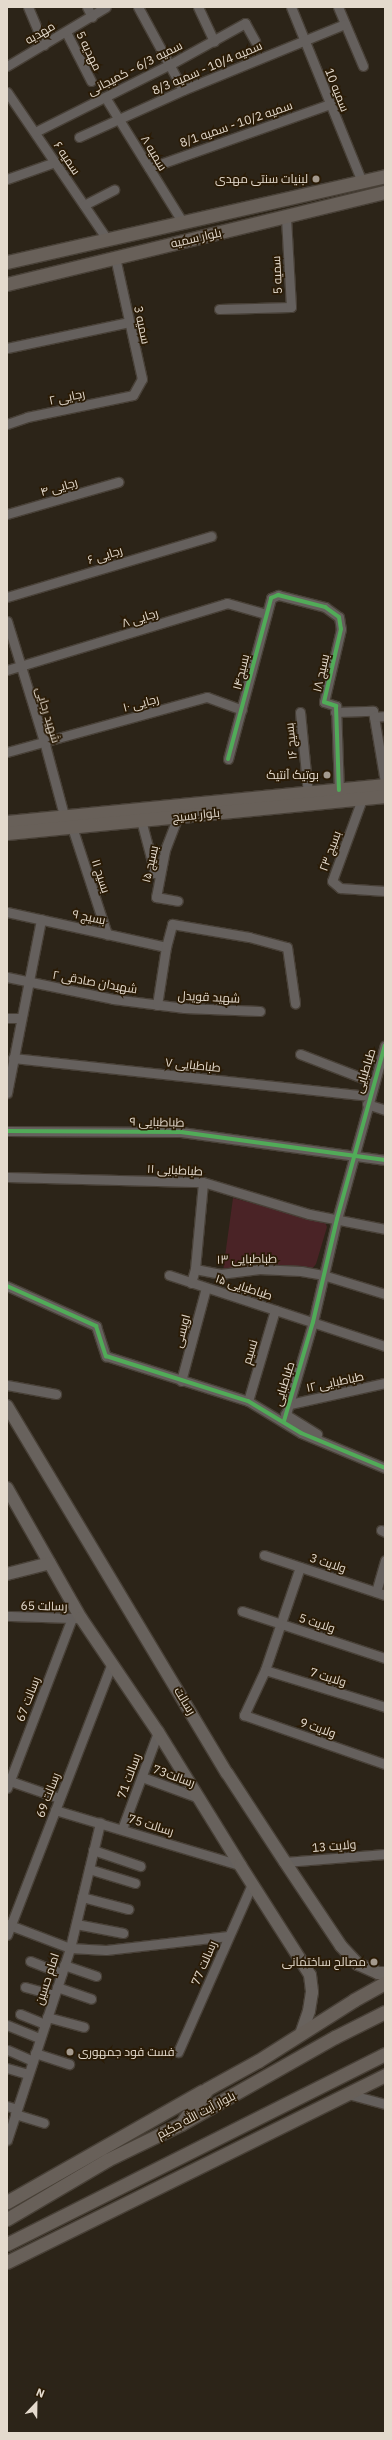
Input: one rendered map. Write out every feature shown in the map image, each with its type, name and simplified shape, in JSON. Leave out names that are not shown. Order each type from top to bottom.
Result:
[{"type":"main road","name":"بلوار سمیه","points":[[7,262],[385,176]]},
{"type":"main road","name":"بلوار سمیه","points":[[7,284],[385,192]]},
{"type":"main road","name":"بلوار بسیج","points":[[220,807],[308,793],[385,784]]},
{"type":"main road","name":"بلوار بسیج","points":[[7,822],[64,815],[362,799],[385,796]]},
{"type":"main road","name":"بلوار بسیج","points":[[7,833],[178,816],[203,808]]},
{"type":"main road","name":"رسالت","points":[[7,1406],[227,1773],[284,1862],[341,1946],[358,1964],[378,1973],[385,1973]]},
{"type":"main road","points":[[7,1489],[50,1563],[77,1618],[112,1663],[158,1732],[310,1975],[312,1992],[309,2011],[301,2034]]},
{"type":"main road","points":[[7,1574],[50,1563]]},
{"type":"main road","points":[[7,2202],[258,2061],[385,1983]]},
{"type":"main road","name":"بلوار آیت الله حکیم","points":[[7,2219],[107,2160],[181,2124],[335,2037],[385,2012]]},
{"type":"main road","points":[[7,2244],[385,2054]]},
{"type":"main road","points":[[7,2262],[385,2075]]},
{"type":"main road","points":[[181,2124],[207,2089]]},
{"type":"main road","points":[[139,2197],[147,2187],[199,2158],[209,2142]]},
{"type":"street","points":[[28,7],[44,45]]},
{"type":"street","points":[[87,7],[92,17]]},
{"type":"street","name":"مهدیه","points":[[8,63],[44,45],[92,17],[106,7]]},
{"type":"street","points":[[138,7],[183,90]]},
{"type":"street","points":[[198,7],[214,41]]},
{"type":"street","name":"سمیه 10","points":[[291,7],[362,182]]},
{"type":"street","points":[[338,7],[363,66]]},
{"type":"street","name":"سمیه 6/3 - کمیجانی","points":[[35,132],[169,65],[245,23],[255,41]]},
{"type":"street","name":"سمیه 10/4 - سمیه 8/3","points":[[79,138],[183,90],[345,24]]},
{"type":"street","name":"مهدیه 5","points":[[66,32],[91,82]]},
{"type":"street","name":"سمیه ۶","points":[[8,95],[35,132],[107,239]]},
{"type":"street","name":"سمیه ۸","points":[[105,97],[183,223]]},
{"type":"street","name":"سمیه 10/2 - سمیه 8/1","points":[[149,168],[330,104]]},
{"type":"street","points":[[7,180],[55,162]]},
{"type":"street","points":[[84,204],[114,190]]},
{"type":"street","name":"سمیه 5","points":[[219,309],[291,307],[286,217]]},
{"type":"street","name":"سمیه 3","points":[[115,257],[142,379],[133,395]]},
{"type":"street","points":[[7,348],[129,322]]},
{"type":"street","name":"رجایی ۲","points":[[7,424],[27,417],[133,395]]},
{"type":"street","name":"رجایی ۴","points":[[7,514],[118,482]]},
{"type":"street","name":"رجایی ۶","points":[[7,597],[211,536]]},
{"type":"street","name":"بسیج۱۴","points":[[228,759],[266,614],[271,598],[278,595]]},
{"type":"street","name":"بسیج ۱۸","points":[[278,595],[325,607],[339,617],[341,629],[324,702],[335,705],[335,712]]},
{"type":"street","name":"رجایی ۸","points":[[7,670],[227,603],[266,614]]},
{"type":"street","name":"شهید رجایی","points":[[7,622],[44,741],[64,815]]},
{"type":"street","name":"رجایی ۱۰","points":[[7,752],[207,698],[242,710]]},
{"type":"street","points":[[339,790],[335,712],[373,711],[385,784]]},
{"type":"street","name":"بسیج ۱۶","points":[[300,712],[308,793]]},
{"type":"street","points":[[374,717],[385,716]]},
{"type":"street","name":"بسیج ۲۳","points":[[362,799],[332,881],[340,888],[385,891]]},
{"type":"street","name":"بسیج ۱۵","points":[[178,816],[165,850],[156,896],[178,902]]},
{"type":"street","points":[[141,820],[155,873],[160,873]]},
{"type":"street","name":"بسیج ۱۱","points":[[72,827],[107,934]]},
{"type":"street","name":"بسیج ۹","points":[[7,912],[166,947]]},
{"type":"street","points":[[7,1094],[9,1076],[41,919]]},
{"type":"street","points":[[157,1005],[166,947],[172,924],[249,937],[287,947],[295,1002]]},
{"type":"street","name":"شهیدان صادقی ۲","points":[[7,977],[113,999],[157,1005]]},
{"type":"street","name":"شهید قویدل","points":[[157,1005],[184,1008],[260,1011]]},
{"type":"street","points":[[7,1018],[21,1018]]},
{"type":"street","name":"طباطبایی","points":[[7,1286],[96,1326],[106,1356],[248,1401],[285,1418],[313,1322],[336,1219],[353,1155],[385,1045]]},
{"type":"street","points":[[300,1054],[373,1082]]},
{"type":"street","name":"طباطبایی ۷","points":[[13,1058],[368,1100],[385,1110]]},
{"type":"street","name":"طباطبایی ۹","points":[[7,1131],[181,1132],[385,1160]]},
{"type":"street","name":"طباطبایی ۱۱","points":[[7,1177],[203,1182],[309,1214],[385,1229]]},
{"type":"street","points":[[191,1283],[195,1268],[203,1182]]},
{"type":"street","name":"طباطبایی ۱۳","points":[[195,1268],[220,1274],[258,1269],[323,1275],[385,1294]]},
{"type":"street","name":"طباطبایی ۱۵","points":[[169,1275],[385,1346]]},
{"type":"street","name":"اویسی","points":[[181,1381],[206,1288]]},
{"type":"street","name":"نسیم","points":[[248,1401],[276,1310]]},
{"type":"street","name":"طباطبایی ۱۲","points":[[290,1404],[385,1383]]},
{"type":"street","points":[[7,1384],[56,1394]]},
{"type":"street","points":[[285,1418],[385,1462]]},
{"type":"street","points":[[285,1418],[301,1433],[385,1468]]},
{"type":"street","name":"ولایت 3","points":[[264,1555],[385,1595]]},
{"type":"street","points":[[376,1592],[385,1560]]},
{"type":"street","points":[[265,1670],[300,1567]]},
{"type":"street","name":"ولایت 5","points":[[242,1611],[385,1658]]},
{"type":"street","name":"رسالت 65","points":[[7,1616],[77,1618]]},
{"type":"street","name":"رسالت 67","points":[[8,1784],[77,1618]]},
{"type":"street","name":"رسالت 69","points":[[7,1935],[9,1924],[112,1663]]},
{"type":"street","name":"ولایت 7","points":[[265,1670],[385,1707]]},
{"type":"street","name":"ولایت 9","points":[[265,1670],[244,1715],[385,1764]]},
{"type":"street","name":"رسالت 71","points":[[122,1829],[158,1732]]},
{"type":"street","name":"رسالت73","points":[[142,1776],[198,1798]]},
{"type":"street","points":[[8,1784],[60,1798]]},
{"type":"street","name":"رسالت 75","points":[[55,1810],[240,1865]]},
{"type":"street","name":"امام حسین","points":[[7,2140],[70,1948],[100,1823]]},
{"type":"street","points":[[93,1850],[140,1866]]},
{"type":"street","name":"ولایت 13","points":[[284,1862],[385,1854]]},
{"type":"street","points":[[89,1869],[135,1883]]},
{"type":"street","name":"رسالت 77","points":[[178,2052],[252,1884]]},
{"type":"street","points":[[82,1897],[128,1909]]},
{"type":"street","points":[[9,1924],[70,1948],[106,1950],[228,1936]]},
{"type":"street","points":[[76,1924],[123,1934]]},
{"type":"street","points":[[30,1961],[96,1976]]},
{"type":"street","points":[[25,1987],[56,1991],[91,1999]]},
{"type":"street","points":[[20,2014],[84,2028]]},
{"type":"street","points":[[7,2026],[40,2038]]},
{"type":"street","points":[[8,2050],[69,2064]]},
{"type":"street","points":[[7,2068],[28,2074]]},
{"type":"street","points":[[348,2094],[385,2104]]},
{"type":"street","points":[[7,2106],[16,2112],[44,2123]]},
{"type":"shaded area","points":[[233,1198],[325,1222],[327,1227],[316,1264],[312,1269],[253,1265],[223,1271]]},
{"type":"cycle path","points":[[228,759],[271,598],[278,595],[325,607],[339,617],[341,629],[324,702],[336,706],[339,790]]},
{"type":"cycle path","points":[[284,1421],[313,1322],[337,1219],[385,1045]]},
{"type":"cycle path","points":[[7,1131],[181,1132],[385,1160]]},
{"type":"cycle path","points":[[7,1286],[96,1326],[106,1356],[248,1401],[301,1433],[385,1468]]},
{"type":"place","name":"لبنیات سنتی مهدی","points":[[316,179]]},
{"type":"place","name":"بوتیک آنتیک","points":[[327,775]]},
{"type":"place","name":"مصالح ساختمانی","points":[[374,1962]]},
{"type":"place","name":"فست فود جمهوری","points":[[70,2052]]}]
